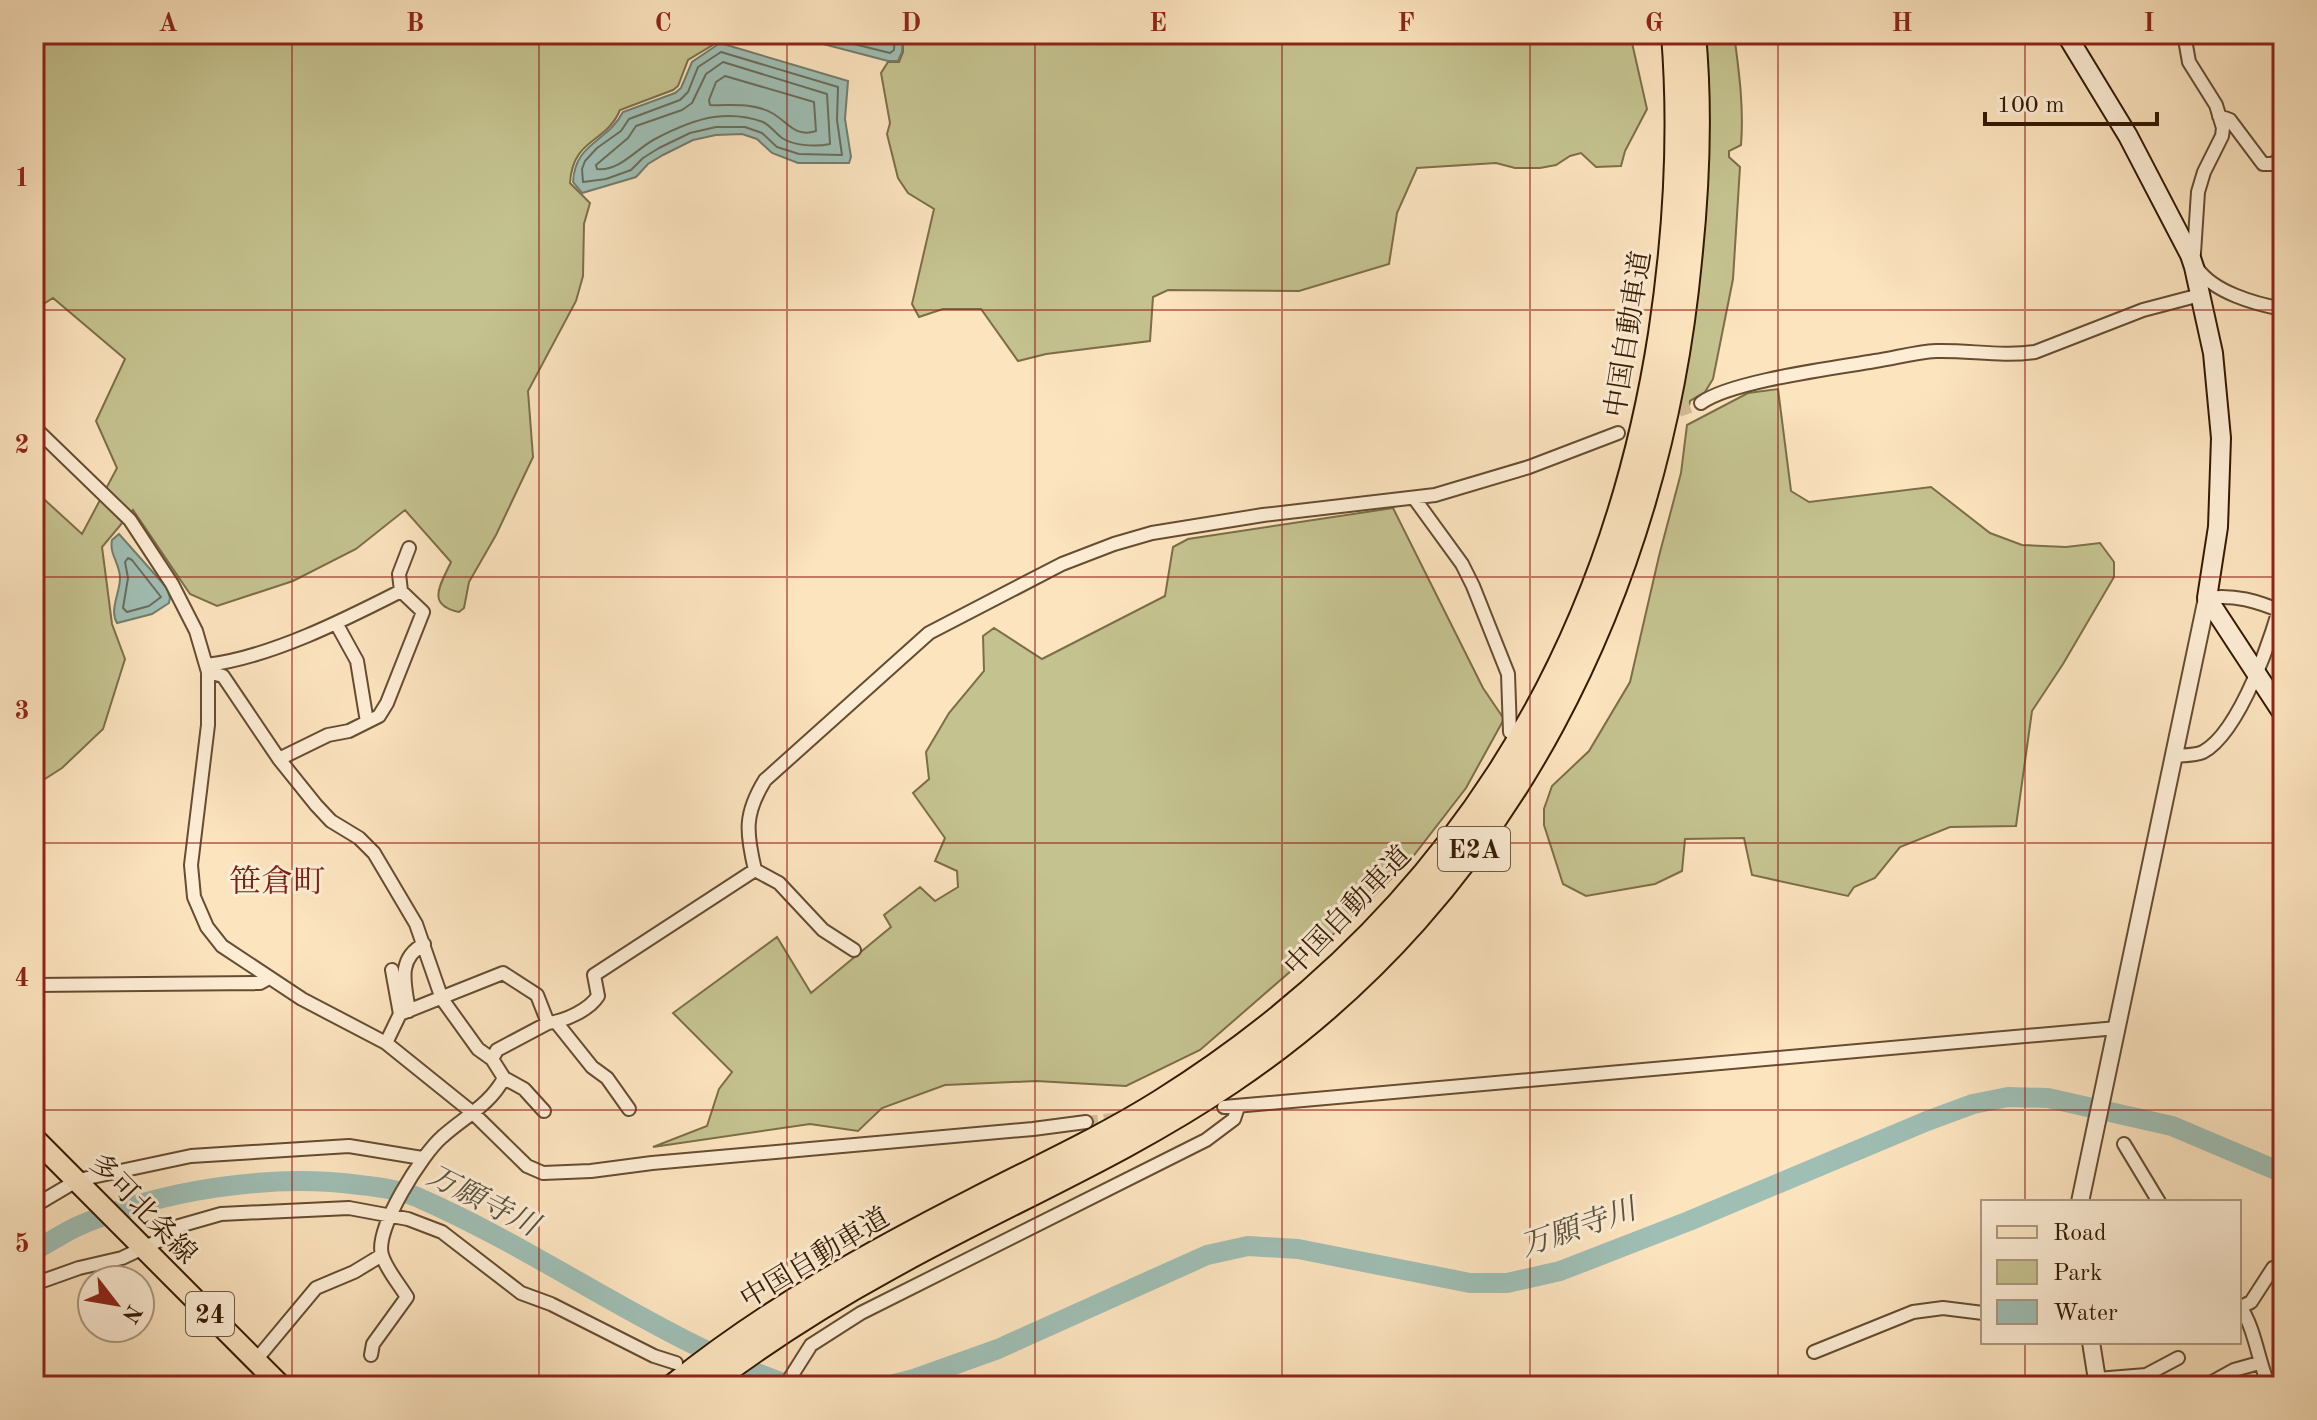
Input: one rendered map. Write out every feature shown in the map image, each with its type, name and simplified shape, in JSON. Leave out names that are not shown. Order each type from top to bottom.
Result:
[{"type":"highway","name":"中国自動車道","points":[[765,1330],[815,1287],[1145,1111],[1216,1066],[1270,1026],[1343,962],[1419,883],[1501,773],[1568,651],[1599,575],[1638,452],[1657,360],[1674,221],[1678,137],[1674,34]]},
{"type":"highway","name":"中国自動車道","points":[[690,1379],[765,1330],[1108,1155],[1231,1081],[1284,1042],[1358,979],[1436,896],[1479,841],[1547,737],[1587,659],[1633,540],[1657,455],[1676,360],[1693,220],[1697,140],[1693,34]]},
{"type":"main road","points":[[2066,34],[2128,136],[2192,261],[2213,353],[2221,438],[2218,527],[2207,598],[2283,714]]},
{"type":"main road","name":"多可北条線","points":[[34,1138],[281,1386]]},
{"type":"street","points":[[2184,34],[2189,62],[2216,105],[2222,136],[2198,192],[2192,261],[2213,284],[2244,298],[2283,309]]},
{"type":"street","points":[[2219,116],[2230,120],[2263,164],[2273,164],[2283,156]]},
{"type":"street","points":[[1701,403],[1713,395],[1826,369],[1934,351],[2016,355],[2035,352],[2143,310],[2200,295]]},
{"type":"street","points":[[34,427],[130,520],[192,621],[208,669],[208,725],[191,865],[194,897],[207,927],[222,946],[269,978],[386,1043],[473,1113],[527,1166],[543,1173],[591,1171],[1086,1122]]},
{"type":"street","points":[[854,950],[823,930],[779,883],[755,870],[750,851],[751,802],[765,780],[929,633],[1062,564],[1139,537],[1263,515],[1454,491],[1618,433]]},
{"type":"street","points":[[1414,498],[1462,564],[1473,586],[1508,674],[1510,732]]},
{"type":"street","points":[[279,759],[328,735],[349,731],[379,716],[423,612],[401,591],[399,574],[409,548]]},
{"type":"street","points":[[208,669],[336,623],[401,591]]},
{"type":"street","points":[[2172,756],[2201,753],[2222,736],[2255,674],[2281,611],[2283,592]]},
{"type":"street","points":[[2080,1200],[2207,598],[2227,595],[2281,611]]},
{"type":"street","points":[[336,623],[357,661],[367,722]]},
{"type":"street","points":[[208,669],[223,676],[279,759],[331,821],[359,838],[374,853],[416,924],[442,999],[478,1049],[492,1059],[504,1078],[524,1089],[544,1111]]},
{"type":"street","points":[[492,1059],[497,1050],[593,1005],[598,996],[594,975],[755,870]]},
{"type":"street","points":[[386,1043],[405,1013],[403,968],[413,951],[424,944]]},
{"type":"street","points":[[392,970],[405,1013]]},
{"type":"street","points":[[405,1013],[503,973],[537,995],[552,1023],[592,1067],[607,1078],[629,1109]]},
{"type":"street","points":[[34,985],[260,983],[269,978]]},
{"type":"street","points":[[785,1386],[811,1345],[861,1313],[1206,1140],[1234,1119],[1231,1107],[2117,1028]]},
{"type":"street","points":[[371,1355],[373,1344],[407,1297],[382,1255],[381,1247],[391,1212],[419,1162],[440,1138],[473,1113],[504,1078]]},
{"type":"street","points":[[2124,1144],[2158,1200]]},
{"type":"street","points":[[34,1206],[82,1184],[191,1156],[349,1146],[419,1162]]},
{"type":"street","points":[[34,1284],[140,1246],[179,1226],[221,1214],[252,1210],[349,1208],[391,1212],[442,1232],[521,1293],[551,1304],[654,1356],[690,1379]]},
{"type":"street","points":[[256,1360],[316,1288],[354,1272],[382,1255]]},
{"type":"street","points":[[2241,1306],[2251,1302],[2273,1268],[2283,1270]]},
{"type":"street","points":[[1814,1352],[1913,1312],[1943,1308],[1981,1313]]},
{"type":"street","points":[[2241,1309],[2269,1386]]},
{"type":"street","points":[[2091,1344],[2098,1382],[2146,1375],[2178,1358]]},
{"type":"street","points":[[2205,1386],[2234,1370],[2259,1363]]},
{"type":"green space","points":[[34,34],[731,34],[688,60],[678,86],[673,90],[620,110],[607,129],[577,157],[570,183],[590,203],[584,224],[583,276],[576,301],[528,391],[533,457],[496,535],[469,582],[464,608],[459,612],[442,604],[438,593],[451,562],[405,510],[356,549],[293,581],[217,606],[190,594],[133,510],[102,547],[112,624],[125,659],[103,729],[62,768],[34,786],[34,490],[82,534],[117,468],[96,421],[125,359],[53,298],[34,310]]},
{"type":"green space","points":[[903,34],[1630,34],[1647,109],[1625,151],[1621,166],[1596,167],[1581,153],[1556,165],[1540,168],[1515,168],[1496,163],[1417,168],[1397,213],[1389,264],[1299,291],[1168,290],[1153,297],[1150,341],[1046,354],[1018,361],[981,309],[943,309],[919,317],[912,304],[934,209],[908,193],[898,178],[887,134],[890,123],[881,73],[888,62],[899,62],[903,52]]},
{"type":"green space","points":[[1703,34],[1734,34],[1738,62],[1741,145],[1729,151],[1729,157],[1740,167],[1733,279],[1713,379],[1705,392],[1690,401],[1689,406],[1677,410]]},
{"type":"green space","points":[[1778,389],[1791,491],[1809,502],[1931,487],[1990,533],[2022,545],[2066,547],[2100,543],[2114,562],[2114,577],[2032,711],[2016,826],[1950,827],[1900,847],[1875,878],[1854,887],[1848,896],[1752,875],[1744,838],[1685,839],[1682,871],[1655,884],[1586,896],[1563,884],[1544,825],[1544,809],[1552,786],[1589,751],[1630,682],[1681,473],[1687,425],[1748,393]]},
{"type":"green space","points":[[1393,508],[1483,688],[1504,719],[1466,788],[1411,859],[1345,924],[1200,1050],[1126,1086],[1036,1081],[945,1085],[882,1108],[858,1131],[810,1124],[653,1147],[707,1126],[719,1089],[732,1072],[673,1013],[777,937],[811,993],[891,927],[884,915],[920,887],[935,901],[958,887],[957,871],[935,861],[945,838],[913,793],[929,779],[926,752],[949,713],[984,671],[983,636],[994,628],[1042,659],[1165,596],[1173,547],[1188,539]]},
{"type":"water","points":[[785,34],[903,34],[902,52],[898,61],[888,61]]},
{"type":"water","points":[[720,43],[848,81],[845,119],[851,157],[849,163],[798,163],[772,153],[757,139],[742,134],[716,135],[693,140],[663,155],[648,164],[636,177],[582,193],[573,182],[575,169],[585,150],[609,130],[623,112],[675,93],[681,88],[692,62]]},
{"type":"water","points":[[119,534],[167,588],[170,598],[169,603],[152,614],[117,623],[114,607],[120,578],[111,545]]},
{"type":"waterway","name":"万願寺川","points":[[886,1386],[998,1349],[1207,1255],[1248,1246],[1298,1249],[1470,1283],[1507,1283],[1560,1271],[1689,1221],[1927,1121],[1973,1104],[2008,1097],[2048,1098],[2172,1126],[2283,1173]]},
{"type":"waterway","name":"万願寺川","points":[[34,1251],[76,1227],[109,1214],[179,1194],[289,1181],[390,1189],[412,1195],[466,1220],[696,1346],[792,1386]]},
{"type":"tunnel","points":[[1662,417],[1701,403]]},
{"type":"tunnel","points":[[1086,1122],[1122,1118]]},
{"type":"district","name":"笹倉町","points":[[277,881]]}]
